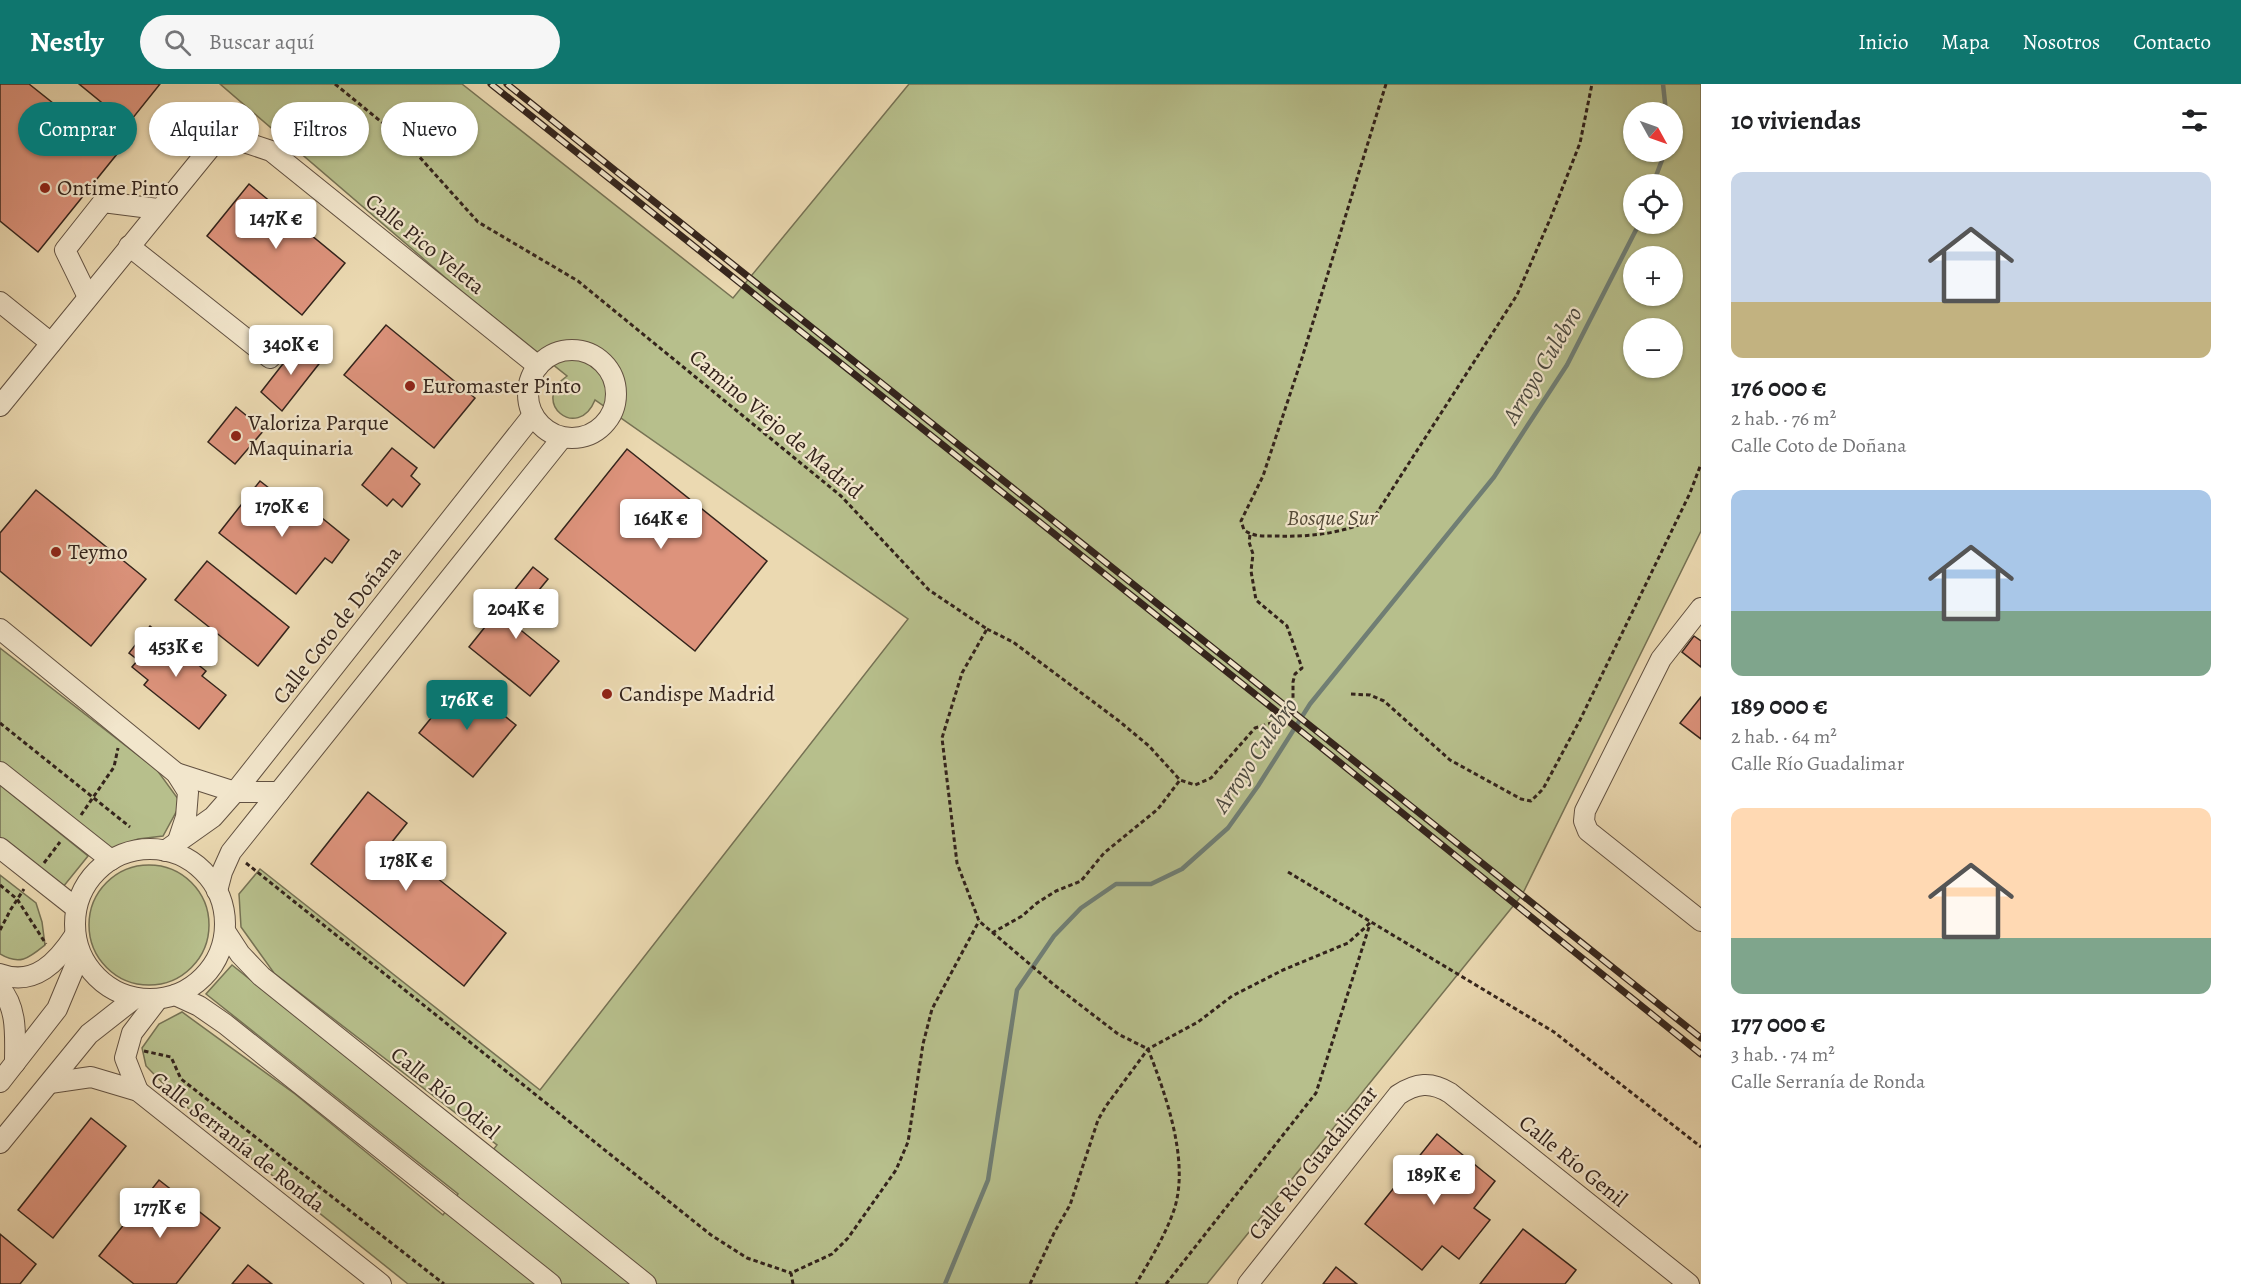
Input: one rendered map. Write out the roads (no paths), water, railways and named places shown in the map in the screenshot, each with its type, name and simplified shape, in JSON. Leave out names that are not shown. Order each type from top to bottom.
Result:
[{"type":"street","name":"Calle Pico Veleta","points":[[158,209],[215,142],[241,141],[271,151],[538,366]]},
{"type":"street","points":[[88,297],[64,250],[103,202],[158,209]]},
{"type":"street","points":[[0,406],[158,209]]},
{"type":"street","points":[[129,246],[270,358]]},
{"type":"street","points":[[0,302],[51,342]]},
{"type":"street","points":[[566,350],[592,355],[603,362],[611,372],[616,385],[615,406],[604,425],[595,433],[584,437],[562,438],[550,433],[540,425],[533,415],[528,393],[531,379],[538,366],[555,353],[566,350]]},
{"type":"street","name":"Calle Coto de Doñana","points":[[171,846],[213,817],[236,792],[533,415]]},
{"type":"street","points":[[217,891],[231,852],[562,438]]},
{"type":"street","points":[[1701,608],[1661,659],[1585,811],[1584,821],[1588,831],[1701,921]]},
{"type":"street","points":[[0,629],[176,773],[188,792],[186,817],[171,846]]},
{"type":"street","points":[[0,772],[111,860]]},
{"type":"street","points":[[176,773],[236,792],[279,792]]},
{"type":"street","points":[[171,846],[137,850],[111,860],[95,873],[83,889],[76,908],[78,944],[89,969],[102,983],[117,992],[135,998],[166,997],[199,1006],[225,1024],[551,1284]]},
{"type":"street","points":[[138,1091],[125,1058],[132,1033],[166,997],[194,985],[209,970],[220,952],[225,931],[224,910],[217,891],[196,865],[181,856],[171,846]]},
{"type":"street","points":[[0,848],[76,908]]},
{"type":"street","name":"Calle Río Odiel","points":[[225,931],[240,954],[261,976],[646,1284]]},
{"type":"street","points":[[0,974],[24,978],[45,971],[64,952],[78,944]]},
{"type":"street","points":[[0,1082],[57,1009],[78,944]]},
{"type":"street","points":[[0,988],[8,996],[15,1019],[15,1063]]},
{"type":"street","points":[[0,1143],[89,1034],[135,998]]},
{"type":"street","name":"Calle Serranía de Ronda","points":[[50,1083],[91,1077],[138,1091],[381,1284]]},
{"type":"street","name":"Calle Río Guadalimar","points":[[1248,1284],[1398,1095],[1409,1088],[1424,1084]]},
{"type":"street","name":"Calle Río Genil","points":[[1424,1084],[1434,1085],[1450,1093],[1689,1284]]},
{"type":"waterway","name":"Arroyo Culebro","points":[[1663,84],[1665,102]]},
{"type":"waterway","name":"Arroyo Culebro","points":[[1657,174],[1661,162]]},
{"type":"waterway","name":"Arroyo Culebro","points":[[945,1284],[988,1180],[1017,990],[1054,936],[1081,908],[1116,884],[1151,884],[1182,869],[1228,828],[1258,786],[1310,704],[1494,477],[1567,365],[1634,234]]},
{"type":"railway","points":[[491,84],[1701,1054]]},
{"type":"railway","points":[[507,84],[1701,1038]]},
{"type":"place","name":"Ontime Pinto","points":[[45,188]]},
{"type":"place","name":"Euromaster Pinto","points":[[410,386]]},
{"type":"place","name":"Valoriza Parque Maquinaria","points":[[236,436]]},
{"type":"place","name":"Teymo","points":[[56,552]]},
{"type":"place","name":"Candispe Madrid","points":[[607,694]]},
{"type":"park label","name":"Bosque Sur","points":[[1332,518]]}]
